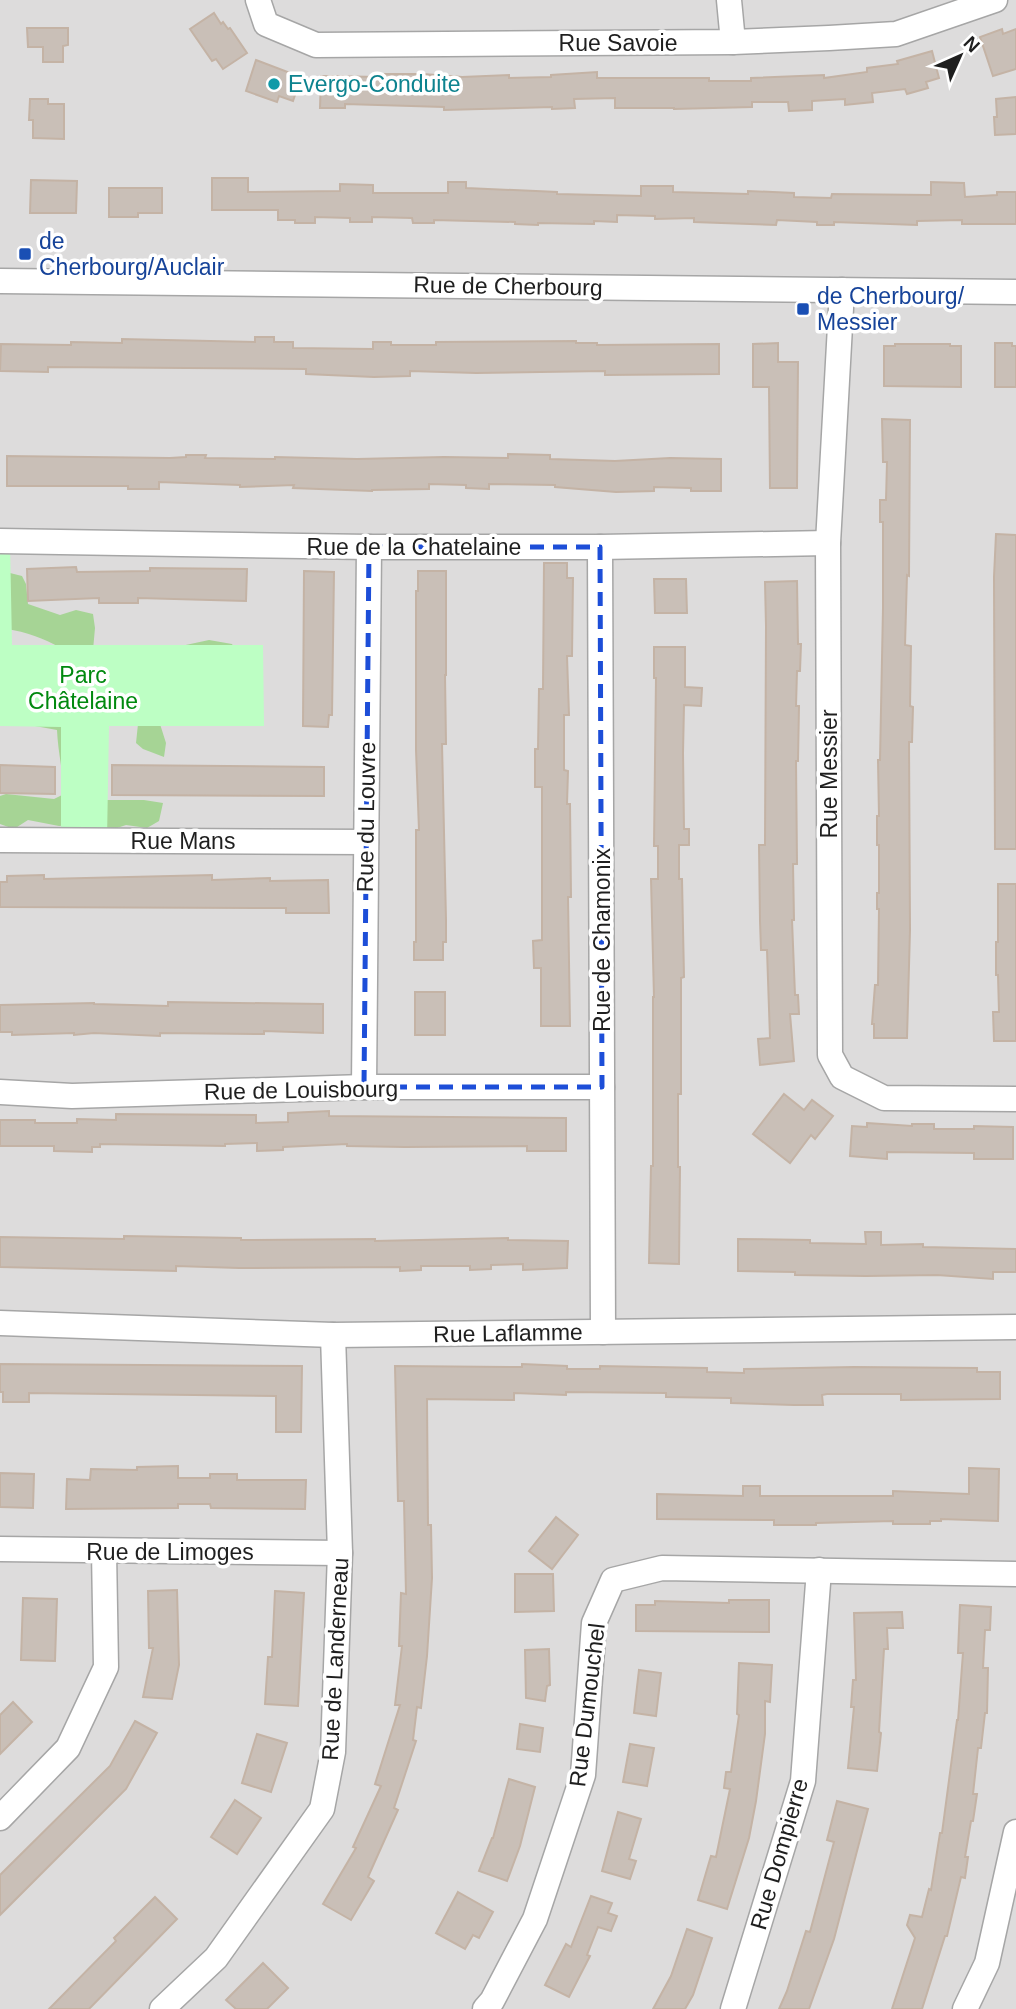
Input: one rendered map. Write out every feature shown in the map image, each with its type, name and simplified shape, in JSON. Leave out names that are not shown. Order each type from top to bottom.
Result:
[{"type":"street","name":"Rue Savoie","points":[[258,0],[266,24],[316,45],[733,42],[896,34],[995,0]]},
{"type":"street","points":[[729,0],[733,42]]},
{"type":"street","name":"Rue de Cherbourg","points":[[0,281],[1016,292]]},
{"type":"street","name":"Rue Messier","points":[[842,290],[828,543],[830,1055],[842,1077],[884,1098],[1016,1099]]},
{"type":"street","name":"Rue de la Chatelaine","points":[[0,541],[369,547],[828,543]]},
{"type":"street","name":"Rue du Louvre","points":[[364,1087],[369,547]]},
{"type":"street","name":"Rue de Chamonix","points":[[600,547],[603,1332]]},
{"type":"street","name":"Rue Mans","points":[[0,840],[366,842]]},
{"type":"street","name":"Rue de Louisbourg","points":[[0,1092],[72,1096],[364,1087],[602,1087]]},
{"type":"street","name":"Rue Laflamme","points":[[0,1323],[333,1335],[1016,1327]]},
{"type":"street","name":"Rue de Landerneau","points":[[162,2009],[216,1958],[322,1809],[333,1752],[340,1553],[333,1335]]},
{"type":"street","name":"Rue de Limoges","points":[[0,1549],[340,1553]]},
{"type":"street","points":[[0,1818],[68,1748],[106,1667],[104,1551]]},
{"type":"street","name":"Rue Dumouchel","points":[[485,2009],[492,2001],[535,1919],[583,1775],[594,1623],[613,1580],[662,1568],[1016,1574]]},
{"type":"street","name":"Rue Dompierre","points":[[733,2009],[803,1781],[819,1570]]},
{"type":"street","points":[[965,2009],[987,1963],[1016,1832]]},
{"type":"highlighted area","points":[[369,547],[600,547],[602,1087],[364,1087]]},
{"type":"shaded area","points":[[0,0],[1016,0],[1016,2009],[0,2009]]},
{"type":"green space","name":"Parc Châtelaine","points":[[0,541],[10,542],[12,645],[263,645],[264,726],[109,726],[107,840],[61,840],[61,727],[0,726]]},
{"type":"green space","points":[[10,573],[22,576],[26,584],[28,604],[60,615],[76,610],[93,614],[93,650],[181,646],[209,640],[232,644],[241,660],[160,724],[166,743],[164,757],[143,749],[136,743],[138,724],[129,720],[100,727],[97,800],[144,800],[163,803],[159,821],[147,828],[126,825],[108,831],[85,824],[59,826],[28,820],[14,829],[0,824],[0,796],[6,794],[54,799],[64,794],[57,730],[35,726],[61,648],[35,636],[6,629]]},
{"type":"building","points":[[214,13],[221,24],[223,22],[230,28],[247,53],[223,69],[216,59],[212,61],[190,29]]},
{"type":"building","points":[[27,28],[68,28],[68,45],[63,46],[63,62],[43,62],[43,47],[28,47]]},
{"type":"building","points":[[1002,29],[1003,34],[1016,29],[1016,69],[993,76],[980,37]]},
{"type":"building","points":[[932,51],[939,78],[926,82],[928,88],[907,94],[905,89],[872,93],[873,102],[845,105],[845,99],[812,101],[812,110],[789,111],[788,102],[752,102],[752,107],[615,108],[615,98],[574,99],[575,108],[552,109],[444,110],[444,107],[345,104],[345,108],[320,108],[321,76],[381,77],[381,74],[423,74],[462,77],[509,75],[509,78],[597,72],[597,78],[709,78],[709,81],[751,81],[751,78],[824,75],[824,78],[867,72],[867,68],[898,64],[897,61]]},
{"type":"building","name":"Evergo-Conduite","points":[[256,60],[301,77],[293,101],[279,96],[277,102],[246,91]]},
{"type":"building","points":[[1016,97],[1016,134],[995,135],[996,99]]},
{"type":"building","points":[[30,99],[48,99],[48,104],[64,104],[64,139],[33,138],[33,120],[29,120]]},
{"type":"building","points":[[212,178],[248,178],[248,192],[340,191],[340,184],[373,185],[373,193],[448,193],[448,182],[466,182],[466,188],[557,194],[641,196],[641,186],[673,186],[673,192],[748,194],[748,191],[794,193],[794,197],[831,198],[832,194],[931,195],[931,182],[964,183],[965,197],[1016,192],[1016,224],[962,224],[962,220],[917,221],[917,225],[834,222],[834,225],[817,225],[817,222],[777,220],[776,225],[694,222],[694,218],[655,219],[655,216],[617,215],[617,222],[594,221],[594,224],[538,225],[434,220],[434,223],[413,223],[412,218],[372,217],[372,222],[315,217],[315,223],[295,223],[295,220],[278,220],[278,210],[212,210]]},
{"type":"building","points":[[31,180],[77,181],[76,213],[30,213]]},
{"type":"building","points":[[109,188],[162,188],[162,213],[138,213],[138,217],[109,217]]},
{"type":"building","points":[[255,337],[274,337],[274,342],[293,342],[293,348],[373,349],[373,342],[391,342],[391,345],[576,341],[597,345],[719,344],[719,374],[605,375],[605,371],[410,371],[410,376],[374,377],[306,374],[306,369],[48,367],[48,372],[0,371],[1,344],[122,343],[122,339],[255,342]]},
{"type":"building","points":[[778,343],[778,362],[798,362],[797,488],[770,488],[769,387],[753,387],[753,344]]},
{"type":"building","points":[[995,343],[1012,343],[1012,346],[1016,346],[1016,387],[995,387]]},
{"type":"building","points":[[884,346],[961,346],[961,387],[884,386]]},
{"type":"building","points":[[882,419],[910,420],[909,576],[907,575],[905,645],[911,646],[910,706],[913,707],[912,742],[909,742],[910,930],[907,1038],[874,1038],[872,1024],[875,985],[878,985],[877,816],[883,608],[883,522],[880,522],[880,500],[886,500],[887,462],[883,462]]},
{"type":"building","points":[[508,454],[550,455],[550,459],[615,461],[721,459],[721,491],[654,487],[654,491],[616,492],[555,485],[489,484],[489,489],[429,484],[429,489],[372,491],[293,488],[294,485],[240,487],[159,482],[159,489],[128,489],[128,486],[7,486],[7,456],[170,458],[206,455],[205,458],[357,459],[508,458]]},
{"type":"building","points":[[996,534],[1016,535],[1016,849],[995,849]]},
{"type":"building","points":[[544,563],[567,563],[567,578],[573,578],[572,656],[567,656],[569,715],[564,715],[564,770],[568,771],[567,804],[570,804],[570,1026],[541,1026],[541,968],[534,968],[533,941],[542,940],[542,787],[535,787],[535,749],[538,749],[539,689],[543,689]]},
{"type":"building","points":[[76,567],[77,572],[150,571],[150,568],[247,569],[246,601],[138,598],[138,603],[99,603],[99,598],[28,601],[27,569]]},
{"type":"building","points":[[304,571],[334,572],[332,715],[329,715],[328,727],[303,726]]},
{"type":"building","points":[[418,571],[446,571],[446,744],[442,744],[446,942],[443,942],[443,960],[414,960],[416,830],[419,830],[416,750]]},
{"type":"building","points":[[654,579],[686,579],[687,613],[655,613]]},
{"type":"building","points":[[797,581],[798,644],[801,644],[796,706],[799,706],[796,761],[797,864],[793,864],[792,920],[795,995],[798,995],[799,1014],[790,1014],[794,1061],[760,1065],[758,1039],[770,1038],[767,950],[761,950],[759,845],[765,845],[765,582]]},
{"type":"building","points":[[654,647],[685,647],[685,687],[702,688],[701,706],[684,705],[684,829],[689,829],[689,845],[679,845],[684,977],[681,978],[681,1094],[678,1094],[679,1264],[649,1263],[653,1166],[654,997],[651,879],[658,879],[658,846],[654,846]]},
{"type":"building","points":[[0,765],[55,767],[55,794],[0,793]]},
{"type":"building","points":[[112,765],[324,767],[324,796],[112,795]]},
{"type":"building","points":[[44,875],[44,879],[212,875],[212,880],[328,880],[329,913],[286,913],[286,908],[0,907],[0,882],[7,882],[7,876]]},
{"type":"building","points":[[998,884],[1016,884],[1016,1041],[994,1041],[993,1012],[999,1012],[996,975]]},
{"type":"building","points":[[415,992],[445,992],[445,1035],[415,1035]]},
{"type":"building","points":[[168,1002],[323,1004],[323,1033],[264,1031],[264,1034],[160,1033],[160,1036],[94,1033],[12,1035],[12,1032],[0,1032],[0,1005],[94,1003],[168,1006]]},
{"type":"building","points":[[784,1094],[804,1110],[812,1100],[833,1116],[815,1139],[811,1135],[790,1163],[753,1134]]},
{"type":"building","points":[[329,1111],[329,1116],[566,1118],[566,1151],[527,1151],[527,1146],[405,1147],[347,1144],[257,1151],[257,1143],[225,1146],[100,1144],[100,1147],[92,1147],[92,1152],[54,1151],[54,1146],[0,1146],[0,1120],[77,1123],[77,1119],[116,1120],[116,1114],[256,1115],[256,1123],[288,1122],[288,1113]]},
{"type":"building","points":[[867,1123],[912,1126],[934,1124],[934,1129],[1013,1127],[1013,1159],[974,1159],[974,1153],[887,1152],[887,1159],[850,1156],[852,1126],[867,1127]]},
{"type":"building","points":[[865,1232],[881,1232],[881,1245],[923,1244],[923,1247],[1016,1249],[1016,1272],[993,1272],[993,1279],[937,1275],[795,1275],[795,1272],[738,1271],[738,1239],[866,1244]]},
{"type":"building","points":[[124,1236],[241,1240],[508,1238],[568,1241],[567,1268],[523,1270],[523,1264],[491,1265],[491,1269],[470,1270],[470,1266],[421,1266],[421,1270],[400,1271],[400,1267],[176,1266],[176,1271],[0,1267],[0,1237],[124,1239]]},
{"type":"building","points":[[0,1364],[302,1366],[301,1432],[276,1432],[276,1396],[29,1393],[29,1402],[3,1402],[3,1392],[0,1392]]},
{"type":"building","points":[[522,1364],[567,1366],[567,1369],[600,1369],[600,1366],[707,1368],[707,1372],[744,1373],[744,1369],[977,1368],[977,1372],[1000,1372],[1000,1399],[901,1400],[901,1394],[827,1394],[822,1395],[823,1405],[794,1405],[731,1403],[731,1398],[666,1397],[666,1393],[566,1392],[566,1395],[514,1393],[514,1400],[427,1399],[428,1525],[431,1525],[432,1578],[421,1708],[417,1707],[413,1740],[416,1741],[394,1808],[398,1810],[368,1877],[374,1881],[351,1920],[323,1904],[356,1848],[353,1847],[381,1786],[375,1784],[400,1705],[395,1705],[402,1646],[399,1646],[401,1593],[406,1594],[404,1501],[398,1501],[395,1366],[522,1367]]},
{"type":"building","points":[[178,1466],[178,1478],[210,1478],[210,1474],[237,1474],[237,1480],[306,1480],[305,1509],[211,1508],[210,1504],[178,1504],[178,1508],[66,1509],[67,1479],[90,1480],[91,1469],[137,1470],[137,1467]]},
{"type":"building","points":[[969,1468],[999,1469],[998,1521],[941,1519],[930,1521],[930,1524],[893,1524],[893,1521],[774,1525],[774,1520],[657,1519],[657,1494],[743,1496],[743,1486],[760,1486],[760,1496],[893,1496],[893,1491],[969,1494]]},
{"type":"building","points":[[0,1473],[34,1474],[33,1508],[0,1507]]},
{"type":"building","points":[[556,1517],[578,1535],[552,1569],[529,1551]]},
{"type":"building","points":[[515,1574],[553,1574],[554,1611],[515,1612]]},
{"type":"building","points":[[177,1590],[179,1665],[172,1699],[143,1697],[153,1648],[149,1648],[148,1591]]},
{"type":"building","points":[[275,1591],[304,1593],[298,1706],[265,1704],[268,1657],[272,1657]]},
{"type":"building","points":[[23,1598],[57,1599],[55,1661],[21,1660]]},
{"type":"building","points":[[729,1600],[769,1600],[769,1632],[636,1631],[636,1605],[655,1605],[655,1601],[729,1603]]},
{"type":"building","points":[[960,1605],[991,1607],[990,1630],[985,1630],[983,1668],[988,1668],[987,1713],[981,1748],[978,1748],[973,1794],[977,1794],[965,1857],[968,1857],[965,1878],[961,1877],[947,1936],[922,2009],[892,2009],[915,1938],[907,1925],[910,1915],[922,1917],[929,1889],[931,1890],[942,1833],[958,1720],[963,1653],[958,1653]]},
{"type":"building","points":[[902,1612],[903,1628],[887,1628],[888,1649],[884,1649],[877,1771],[848,1768],[854,1707],[851,1707],[853,1680],[856,1680],[854,1613]]},
{"type":"building","points":[[549,1649],[550,1685],[547,1686],[545,1701],[526,1698],[525,1650]]},
{"type":"building","points":[[739,1663],[772,1665],[770,1702],[765,1701],[765,1734],[756,1801],[749,1838],[727,1909],[698,1900],[711,1856],[716,1857],[730,1789],[724,1788],[726,1772],[731,1772],[739,1715]]},
{"type":"building","points":[[639,1670],[661,1673],[656,1716],[634,1713]]},
{"type":"building","points":[[13,1702],[32,1722],[0,1754],[0,1715]]},
{"type":"building","points":[[135,1721],[157,1733],[126,1789],[0,1915],[0,1875],[110,1766]]},
{"type":"building","points":[[520,1724],[543,1728],[540,1752],[517,1749]]},
{"type":"building","points":[[257,1734],[287,1743],[271,1792],[242,1783]]},
{"type":"building","points":[[630,1744],[654,1748],[647,1786],[623,1782]]},
{"type":"building","points":[[509,1779],[535,1787],[520,1846],[507,1881],[479,1871],[493,1838]]},
{"type":"building","points":[[235,1800],[261,1818],[237,1854],[211,1837]]},
{"type":"building","points":[[837,1801],[868,1809],[834,1939],[809,2009],[779,2009],[806,1931],[810,1932],[834,1842],[827,1840]]},
{"type":"building","points":[[618,1812],[641,1819],[629,1859],[636,1861],[630,1879],[602,1871]]},
{"type":"building","points":[[458,1892],[493,1912],[479,1938],[473,1935],[465,1949],[436,1933]]},
{"type":"building","points":[[591,1896],[612,1903],[608,1913],[617,1916],[611,1931],[598,1927],[587,1955],[590,1956],[569,1997],[545,1985],[566,1944],[571,1947]]},
{"type":"building","points":[[155,1897],[177,1919],[89,2009],[49,2009],[116,1941],[114,1938]]},
{"type":"building","points":[[687,1929],[712,1938],[693,1995],[685,2009],[653,2009],[671,1976]]},
{"type":"building","points":[[263,1963],[288,1988],[267,2009],[236,2009],[226,2000]]},
{"type":"place","name":"Evergo-Conduite","points":[[274,84]]},
{"type":"place","name":"de Cherbourg/Auclair","points":[[25,254]]},
{"type":"place","name":"de Cherbourg/ Messier","points":[[803,309]]}]
